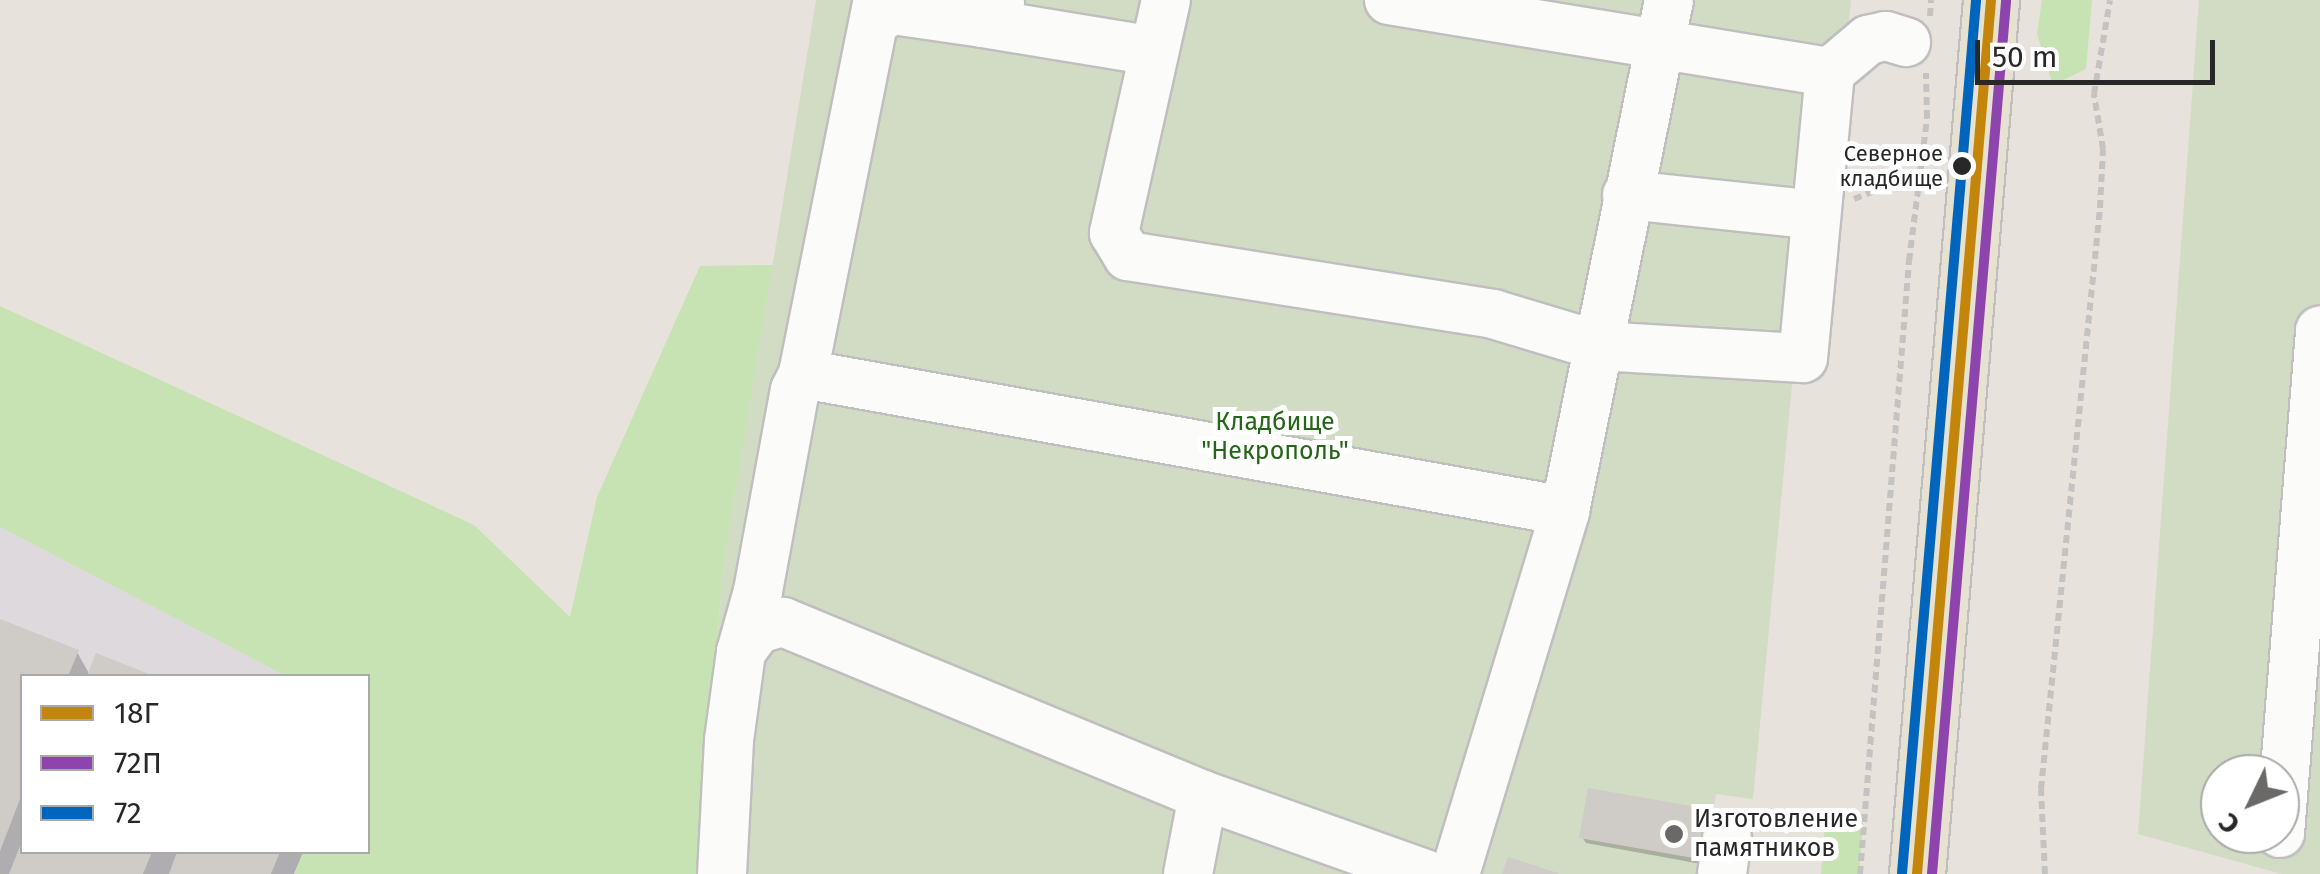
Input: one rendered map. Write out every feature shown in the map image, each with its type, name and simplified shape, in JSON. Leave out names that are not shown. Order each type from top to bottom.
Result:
[{"type":"main road","points":[[1917,874],[1991,0]]},
{"type":"lane","points":[[1166,0],[1114,233],[1128,256],[1493,314],[1599,346],[1802,358],[1830,72],[1868,40],[1886,36],[1916,50]]},
{"type":"lane","points":[[1389,0],[1664,21],[1830,72]]},
{"type":"lane","points":[[722,874],[729,740],[741,652],[771,607],[795,390],[802,374],[883,7],[999,13],[1154,50]]},
{"type":"lane","points":[[1455,874],[1565,511],[1664,21]]},
{"type":"lane","points":[[1627,195],[1816,215]]},
{"type":"lane","points":[[2286,754],[2320,331]]},
{"type":"lane","points":[[802,374],[1565,511]]},
{"type":"lane","points":[[771,607],[1202,795],[1424,874]]},
{"type":"lane","points":[[1188,874],[1202,795]]},
{"type":"path","points":[[2045,874],[2041,789],[2100,208],[2103,149],[2094,94],[2110,0]]},
{"type":"path","points":[[1860,874],[1905,301],[1927,118],[1916,50]]},
{"type":"path","points":[[1816,215],[1920,173]]},
{"type":"shaded area","points":[[0,527],[282,674],[20,674],[20,854],[301,854],[295,874],[0,874]]},
{"type":"green space","name":"Кладбище \"Некрополь\"","points":[[816,0],[1851,0],[1813,374],[1793,373],[1753,799],[1716,794],[1702,874],[699,874],[723,568]]},
{"type":"green space","points":[[2042,0],[2092,0],[2086,69],[2053,85],[2037,34]]},
{"type":"green space","points":[[2199,0],[2320,0],[2320,874],[2282,874],[2210,854],[2300,854],[2300,754],[2200,754],[2200,851],[2138,834]]},
{"type":"green space","points":[[773,265],[723,568],[699,874],[295,874],[301,854],[370,854],[370,674],[282,674],[0,527],[0,306],[474,525],[570,617],[597,497],[700,266]]},
{"type":"green space","points":[[1826,809],[1864,814],[1859,874],[1821,874]]},
{"type":"building","points":[[0,619],[79,650],[69,674],[20,674],[20,799],[0,851]]},
{"type":"building","points":[[96,653],[149,674],[88,674]]},
{"type":"building","points":[[1588,788],[1714,810],[1705,860],[1579,838]]},
{"type":"building","points":[[20,846],[20,854],[151,854],[143,874],[9,874]]},
{"type":"building","points":[[176,854],[279,854],[271,874],[169,874]]},
{"type":"building","points":[[1508,857],[1558,873],[1558,874],[1502,874]]},
{"type":"transit line","name":"72","points":[[1902,873],[1976,0]]},
{"type":"transit line","name":"18Г","points":[[1917,874],[1991,0]]},
{"type":"transit line","name":"72П","points":[[1932,874],[2006,1]]},
{"type":"place","name":"Северное кладбище","points":[[1962,166]]},
{"type":"place","name":"Изготовление памятников","points":[[1674,834]]}]
